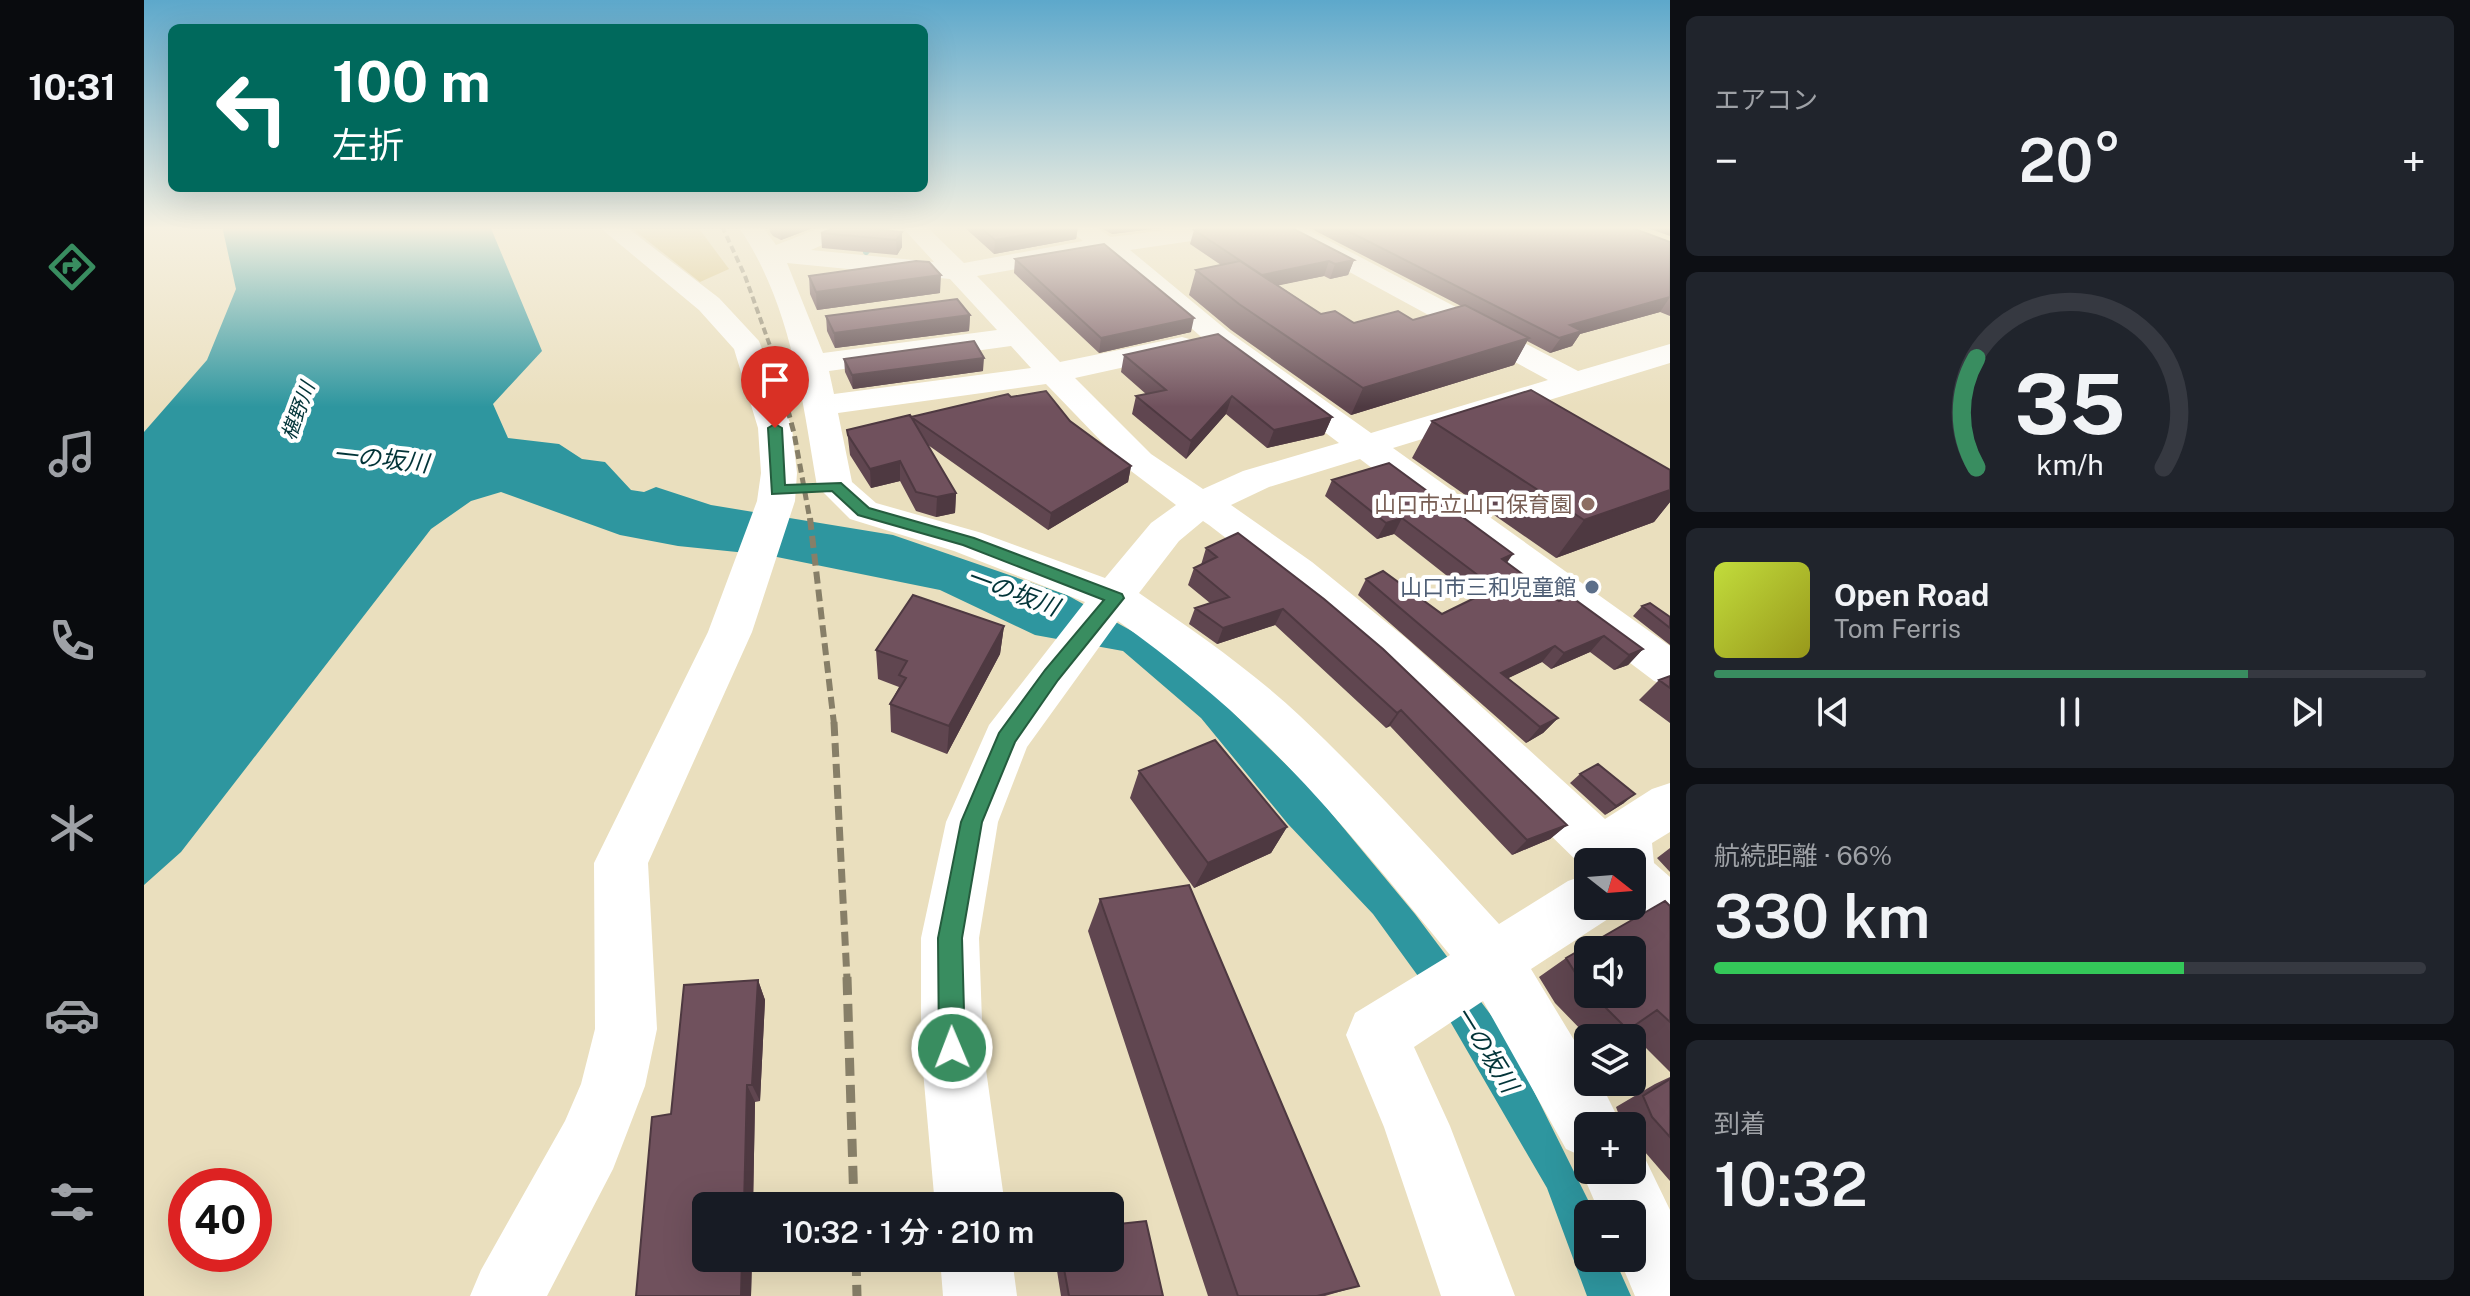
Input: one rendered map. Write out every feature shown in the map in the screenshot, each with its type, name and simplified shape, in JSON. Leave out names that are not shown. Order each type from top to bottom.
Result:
[{"type":"street","points":[[507,1296],[589,1145],[613,1086],[626,1029],[621,863],[730,632],[777,496],[775,428],[748,347],[709,304],[687,286]]},
{"type":"street","points":[[788,286],[780,288],[812,364],[817,406],[835,486],[863,511],[968,542],[1113,602],[1177,641],[1281,728],[1395,848],[1484,964],[1580,1112]]},
{"type":"street","points":[[951,286],[966,292],[978,286]]},
{"type":"street","points":[[962,286],[1020,336],[1141,463],[1200,505],[1248,533],[1500,751],[1600,848]]},
{"type":"street","points":[[1159,286],[1219,338],[1670,669]]},
{"type":"street","points":[[1396,286],[1577,383]]},
{"type":"street","points":[[795,324],[826,320]]},
{"type":"street","points":[[812,364],[1020,336]]},
{"type":"street","points":[[817,406],[1056,374],[1219,338]]},
{"type":"street","points":[[968,1192],[952,1048],[950,938],[972,822],[1006,739],[1051,675],[1113,602],[1165,532],[1200,505],[1256,479],[1670,353]]},
{"type":"street","points":[[777,496],[835,486]]},
{"type":"street","points":[[1626,848],[1625,832],[1670,805]]},
{"type":"street","points":[[1646,891],[1670,912]]},
{"type":"street","points":[[1478,1296],[1417,1126],[1377,1035],[1574,909]]},
{"type":"street","points":[[1621,1184],[1670,1290]]},
{"type":"street","points":[[977,1272],[980,1296]]},
{"type":"water","points":[[235,286],[515,286],[542,351],[493,404],[508,438],[559,444],[582,459],[605,462],[631,490],[644,492],[656,487],[711,505],[893,535],[1067,595],[1139,635],[1213,693],[1312,790],[1415,914],[1506,1035],[1574,1172],[1574,1184],[1580,1184],[1588,1200],[1574,1200],[1574,1261],[1547,1188],[1447,1016],[1373,914],[1288,824],[1201,718],[1123,651],[1035,635],[940,590],[767,555],[678,546],[620,535],[501,492],[471,501],[431,529],[181,852],[144,885],[144,432],[207,360]]},
{"type":"water","points":[[1578,1272],[1620,1272],[1631,1296],[1587,1296]]},
{"type":"building","points":[[814,286],[857,286],[816,292]]},
{"type":"building","points":[[1045,286],[1156,286],[1194,318],[1101,338]]},
{"type":"building","points":[[1217,286],[1279,286],[1321,314],[1335,311],[1354,323],[1398,311],[1413,320],[1465,305],[1529,338],[1363,388]]},
{"type":"building","points":[[1457,286],[1670,286],[1670,297],[1570,325],[1582,331],[1559,338]]},
{"type":"building","points":[[957,299],[970,315],[834,333],[826,316]]},
{"type":"building","points":[[1218,334],[1332,417],[1274,430],[1232,396],[1191,441],[1136,396],[1166,390],[1124,355]]},
{"type":"building","points":[[974,341],[984,358],[852,375],[844,359]]},
{"type":"building","points":[[1531,390],[1670,470],[1670,490],[1584,520],[1432,421]]},
{"type":"building","points":[[1046,391],[1070,421],[1131,466],[1051,513],[911,417],[1008,394],[1011,397]]},
{"type":"building","points":[[910,415],[956,493],[937,497],[916,492],[900,461],[870,469],[848,435],[847,430]]},
{"type":"building","points":[[1389,463],[1513,554],[1502,559],[1559,601],[1570,596],[1643,649],[1629,655],[1604,636],[1564,653],[1555,646],[1501,673],[1558,718],[1540,727],[1366,579],[1383,571],[1442,614],[1495,588],[1402,518],[1386,523],[1332,480]]},
{"type":"building","points":[[1238,533],[1383,649],[1567,825],[1527,840],[1401,710],[1397,713],[1283,609],[1223,628],[1195,608],[1229,597],[1194,568],[1217,557],[1206,548]]},
{"type":"building","points":[[913,595],[1004,626],[949,726],[890,704],[906,678],[899,675],[907,661],[876,650]]},
{"type":"building","points":[[1650,603],[1670,617],[1670,628],[1642,606]]},
{"type":"building","points":[[1670,676],[1670,688],[1659,680]]},
{"type":"building","points":[[1215,740],[1287,827],[1208,863],[1139,771]]},
{"type":"building","points":[[1598,764],[1635,794],[1616,806],[1580,774]]},
{"type":"building","points":[[1189,885],[1359,1286],[1317,1296],[1238,1296],[1100,899]]},
{"type":"building","points":[[1665,901],[1670,906],[1670,1022],[1657,1010],[1637,1024],[1622,1024],[1606,1008],[1646,1008],[1646,936],[1604,936],[1632,920],[1646,920],[1646,912]]},
{"type":"building","points":[[1574,953],[1574,971],[1566,958]]},
{"type":"building","points":[[758,980],[752,1085],[747,1085],[744,1192],[692,1192],[692,1272],[742,1272],[741,1296],[636,1296],[652,1117],[671,1114],[684,985]]},
{"type":"building","points":[[1670,1079],[1670,1137],[1652,1117],[1643,1096]]},
{"type":"building","points":[[1146,1221],[1163,1296],[1069,1296],[1065,1272],[1124,1272],[1124,1223]]},
{"type":"railway","points":[[749,286],[774,357]]},
{"type":"railway","points":[[773,355],[794,433],[810,520]]},
{"type":"railway","points":[[810,518],[834,724]]},
{"type":"railway","points":[[834,722],[847,979]]},
{"type":"railway","points":[[847,977],[854,1192]]},
{"type":"railway","points":[[856,1272],[857,1296]]},
{"type":"place","name":"山口市立山口保育園","points":[[1588,504]]},
{"type":"place","name":"山口市三和児童館","points":[[1592,587]]},
{"type":"route","points":[[775,428],[779,473],[777,490],[835,486],[863,511],[968,542],[1116,598],[1051,675],[1006,739],[972,822],[950,938],[952,1048]]},
{"type":"water label","name":"椹野川","points":[[298,411]]},
{"type":"water label","name":"一の坂川","points":[[381,458]]},
{"type":"water label","name":"一の坂川","points":[[1013,591]]},
{"type":"water label","name":"一の坂川","points":[[1487,1049]]}]
